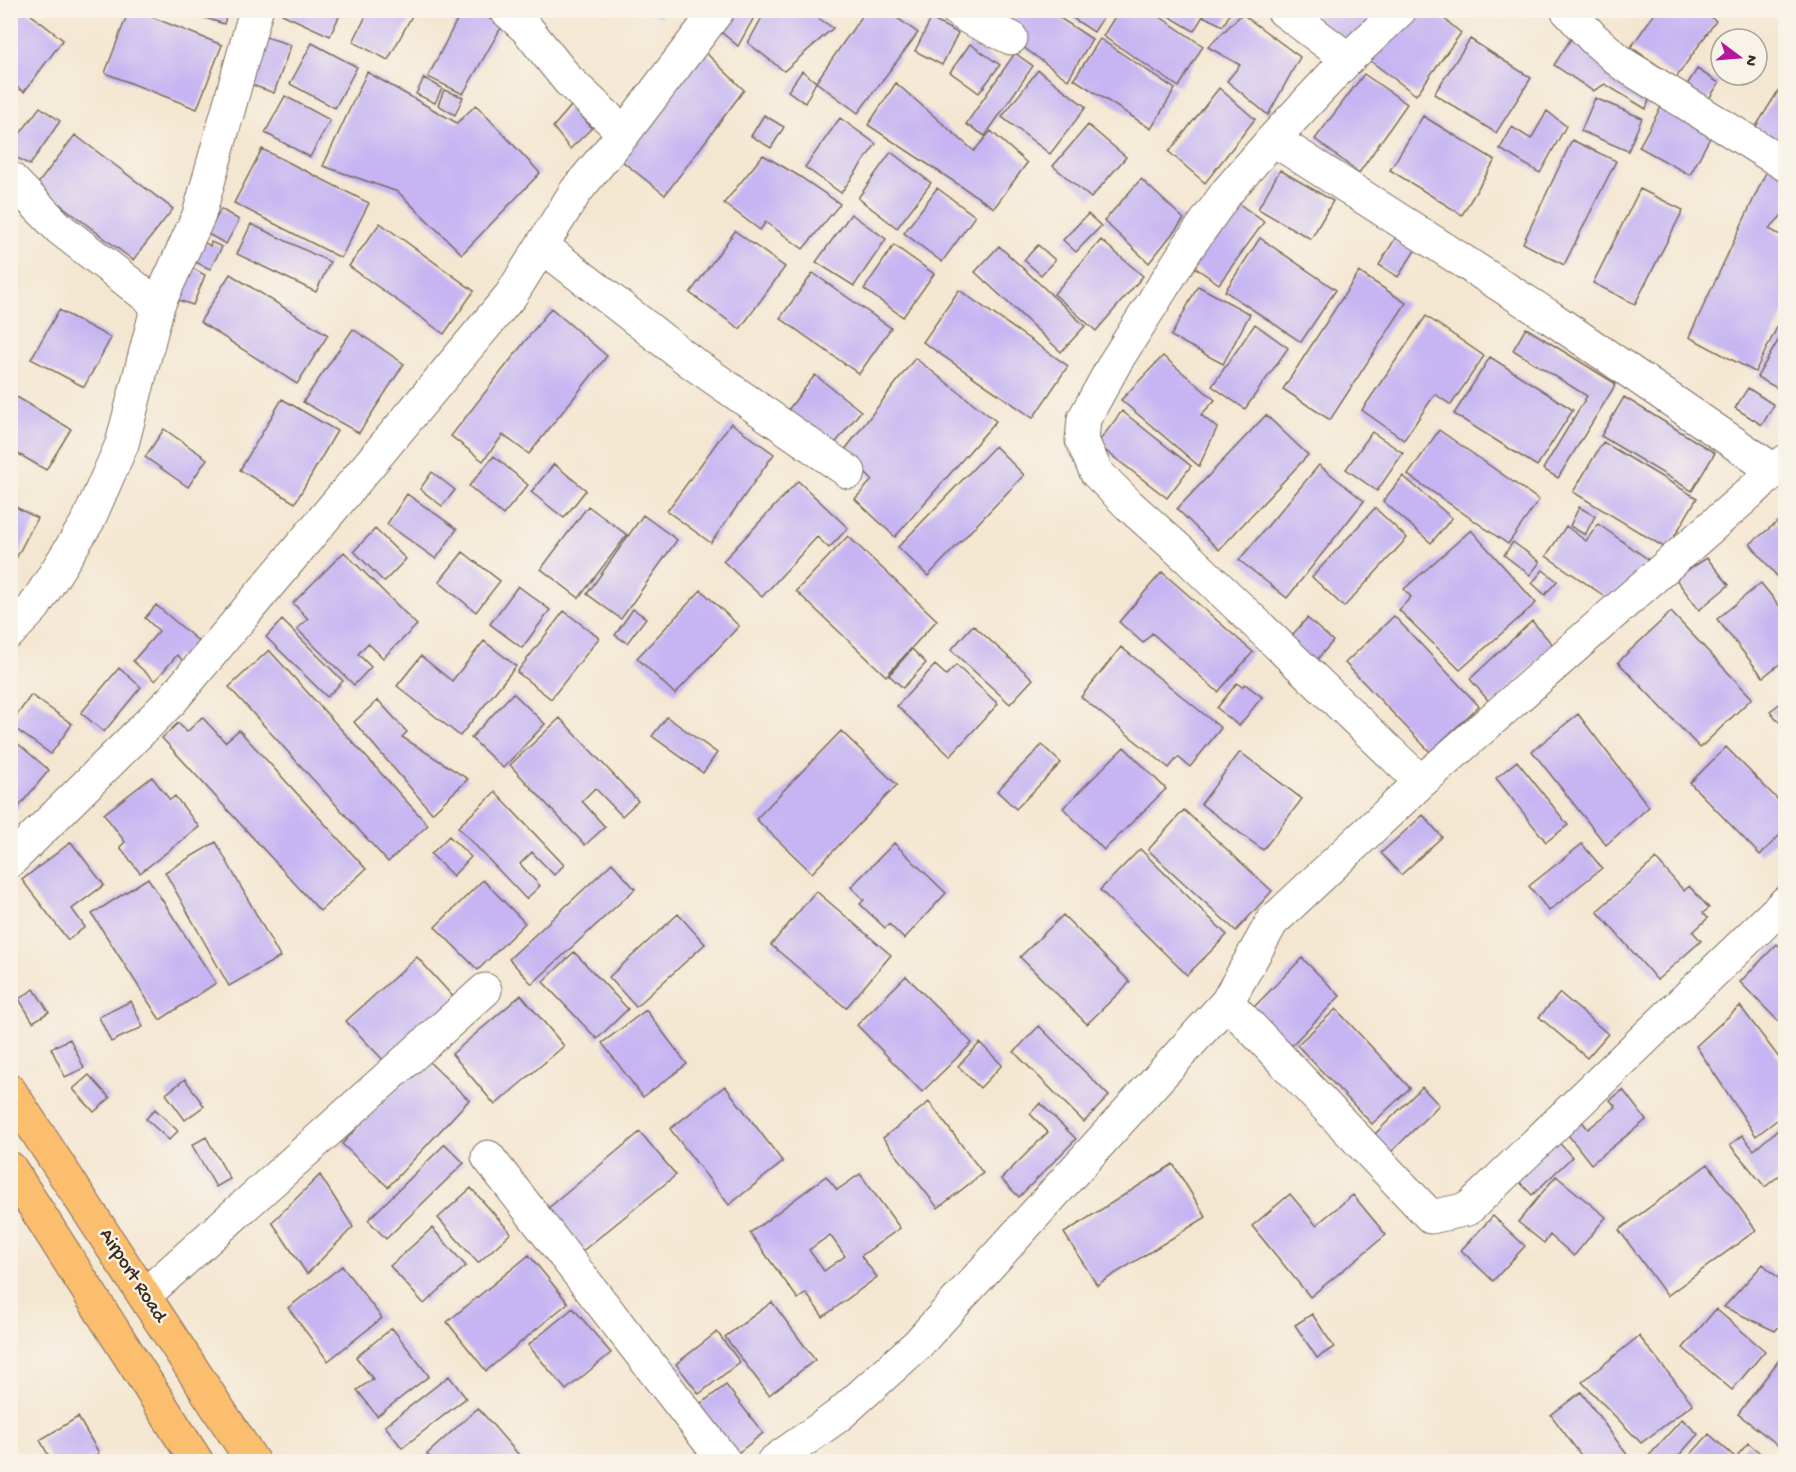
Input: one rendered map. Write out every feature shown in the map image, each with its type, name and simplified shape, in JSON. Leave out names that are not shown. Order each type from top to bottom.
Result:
[{"type":"highway","name":"Airport Road","points":[[10,1091],[253,1461]]},
{"type":"highway","points":[[10,1168],[196,1461]]},
{"type":"street","points":[[10,632],[34,607],[88,521],[122,444],[158,305],[199,215],[256,10]]},
{"type":"street","points":[[506,10],[527,29],[568,80],[624,133]]},
{"type":"street","points":[[10,861],[172,700],[511,295],[576,191],[624,133],[718,10]]},
{"type":"street","points":[[957,10],[971,20],[1011,38]]},
{"type":"street","points":[[1283,10],[1348,59]]},
{"type":"street","points":[[1400,10],[1348,59],[1227,192],[1116,361],[1084,419],[1082,440],[1096,472],[1420,782]]},
{"type":"street","points":[[1567,10],[1594,39],[1623,64],[1785,165]]},
{"type":"street","points":[[773,1461],[838,1416],[917,1345],[1227,1002],[1272,922],[1420,782],[1780,466],[1273,139]]},
{"type":"street","points":[[10,178],[60,229],[158,305]]},
{"type":"street","points":[[542,246],[691,362],[849,472]]},
{"type":"street","points":[[1227,1002],[1431,1217],[1468,1209],[1785,902]]},
{"type":"street","points":[[145,1295],[485,990]]},
{"type":"street","points":[[488,1157],[724,1461]]},
{"type":"building","points":[[10,10],[25,10],[63,40],[24,92],[10,82]]},
{"type":"building","points":[[129,10],[222,45],[197,109],[105,73]]},
{"type":"building","points":[[201,10],[228,10],[224,24],[199,16]]},
{"type":"building","points":[[283,10],[342,10],[330,36],[282,14]]},
{"type":"building","points":[[369,10],[415,10],[388,60],[353,42]]},
{"type":"building","points":[[462,10],[475,10],[502,26],[463,94],[428,77]]},
{"type":"building","points":[[647,10],[663,10],[660,17]]},
{"type":"building","points":[[728,10],[758,10],[738,46],[715,27]]},
{"type":"building","points":[[766,10],[806,10],[833,28],[784,71],[748,43]]},
{"type":"building","points":[[866,10],[886,10],[918,33],[858,113],[816,82]]},
{"type":"building","points":[[1010,10],[1048,10],[1092,39],[1068,80],[1011,38],[1025,31],[1008,14]]},
{"type":"building","points":[[1060,10],[1108,10],[1094,32]]},
{"type":"building","points":[[1119,10],[1150,10],[1203,46],[1179,87],[1103,36]]},
{"type":"building","points":[[1158,10],[1232,10],[1223,26],[1203,16],[1194,31]]},
{"type":"building","points":[[1319,10],[1378,10],[1351,51],[1310,23]]},
{"type":"building","points":[[1414,10],[1434,10],[1461,33],[1416,95],[1365,57]]},
{"type":"building","points":[[1657,10],[1701,10],[1716,21],[1712,27],[1709,27],[1709,31],[1676,78],[1631,47]]},
{"type":"building","points":[[1242,14],[1300,57],[1268,115],[1227,81],[1240,65],[1208,47]]},
{"type":"building","points":[[931,19],[958,33],[942,65],[915,51]]},
{"type":"building","points":[[1574,34],[1651,94],[1646,109],[1605,84],[1593,91],[1554,65]]},
{"type":"building","points":[[263,36],[291,45],[274,93],[247,83]]},
{"type":"building","points":[[1100,39],[1175,89],[1151,129],[1074,79]]},
{"type":"building","points":[[1470,39],[1531,78],[1496,133],[1434,94]]},
{"type":"building","points":[[312,43],[357,67],[335,108],[290,84]]},
{"type":"building","points":[[970,44],[1000,65],[979,93],[950,72]]},
{"type":"building","points":[[703,50],[744,90],[665,195],[622,161]]},
{"type":"building","points":[[1015,53],[1033,66],[985,136],[966,124]]},
{"type":"building","points":[[1697,69],[1709,77],[1709,87],[1716,87],[1705,105],[1683,91]]},
{"type":"building","points":[[1038,70],[1086,107],[1050,154],[1002,117]]},
{"type":"building","points":[[802,71],[816,82],[805,103],[788,91]]},
{"type":"building","points":[[367,72],[457,123],[476,105],[540,173],[462,254],[398,192],[323,166]]},
{"type":"building","points":[[1364,74],[1407,104],[1359,173],[1315,139]]},
{"type":"building","points":[[424,78],[442,88],[435,103],[416,94]]},
{"type":"building","points":[[896,83],[974,151],[991,131],[1027,163],[994,208],[868,125]]},
{"type":"building","points":[[1219,88],[1255,119],[1205,183],[1169,152]]},
{"type":"building","points":[[1780,88],[1786,91],[1786,151],[1753,131]]},
{"type":"building","points":[[444,90],[463,97],[455,115],[438,105]]},
{"type":"building","points":[[285,96],[330,120],[310,157],[265,133]]},
{"type":"building","points":[[1595,98],[1642,118],[1628,151],[1581,131]]},
{"type":"building","points":[[572,105],[592,128],[570,149],[553,127]]},
{"type":"building","points":[[1662,105],[1712,134],[1690,175],[1639,147]]},
{"type":"building","points":[[40,107],[60,121],[30,165],[10,154],[10,147]]},
{"type":"building","points":[[1547,111],[1566,126],[1540,173],[1500,149],[1512,127],[1531,139]]},
{"type":"building","points":[[764,115],[784,127],[771,148],[751,136]]},
{"type":"building","points":[[1423,116],[1495,160],[1462,215],[1390,170]]},
{"type":"building","points":[[840,118],[876,144],[841,193],[805,167]]},
{"type":"building","points":[[1088,125],[1126,157],[1091,198],[1053,166]]},
{"type":"building","points":[[75,135],[173,209],[133,260],[36,186]]},
{"type":"building","points":[[1572,140],[1616,161],[1564,265],[1523,243]]},
{"type":"building","points":[[262,149],[369,203],[341,258],[234,203]]},
{"type":"building","points":[[891,152],[931,183],[897,228],[858,198]]},
{"type":"building","points":[[763,155],[840,204],[803,249],[766,222],[760,230],[724,203]]},
{"type":"building","points":[[1769,166],[1786,173],[1786,215],[1783,214],[1769,229],[1786,238],[1786,309],[1755,372],[1689,337]]},
{"type":"building","points":[[1280,170],[1333,201],[1311,239],[1258,209]]},
{"type":"building","points":[[1141,179],[1184,219],[1149,263],[1104,221]]},
{"type":"building","points":[[937,188],[975,216],[942,262],[904,233]]},
{"type":"building","points":[[1640,189],[1683,210],[1635,304],[1593,283]]},
{"type":"building","points":[[1238,203],[1264,222],[1219,284],[1193,266]]},
{"type":"building","points":[[221,209],[239,220],[226,244],[208,234]]},
{"type":"building","points":[[851,214],[886,239],[854,286],[816,262]]},
{"type":"building","points":[[1088,214],[1101,226],[1076,252],[1063,240]]},
{"type":"building","points":[[380,223],[474,291],[444,334],[349,266]]},
{"type":"building","points":[[251,224],[330,262],[316,292],[237,254]]},
{"type":"building","points":[[735,231],[785,267],[740,329],[690,293]]},
{"type":"building","points":[[1396,237],[1416,249],[1398,277],[1379,265]]},
{"type":"building","points":[[1260,238],[1336,290],[1301,342],[1225,291]]},
{"type":"building","points":[[201,240],[210,246],[211,242],[222,247],[210,269],[187,258]]},
{"type":"building","points":[[1101,240],[1143,276],[1096,331],[1054,294]]},
{"type":"building","points":[[894,245],[934,274],[903,317],[864,289]]},
{"type":"building","points":[[1038,245],[1055,260],[1041,275],[1024,260]]},
{"type":"building","points":[[999,246],[1085,326],[1061,352],[975,272]]},
{"type":"building","points":[[185,264],[205,275],[193,305],[169,297]]},
{"type":"building","points":[[1359,272],[1406,303],[1330,420],[1283,389]]},
{"type":"building","points":[[813,273],[891,328],[859,374],[780,318]]},
{"type":"building","points":[[230,274],[328,335],[297,384],[200,322]]},
{"type":"building","points":[[1198,286],[1250,314],[1223,364],[1171,336]]},
{"type":"building","points":[[959,290],[1068,366],[1033,418],[923,342]]},
{"type":"building","points":[[551,308],[607,356],[529,454],[503,435],[483,461],[451,436]]},
{"type":"building","points":[[59,310],[111,338],[84,387],[31,359]]},
{"type":"building","points":[[1426,316],[1484,356],[1451,405],[1435,394],[1404,440],[1362,410]]},
{"type":"building","points":[[1255,324],[1288,348],[1245,409],[1212,386]]},
{"type":"building","points":[[1786,327],[1786,393],[1757,377]]},
{"type":"building","points":[[1526,328],[1616,384],[1558,478],[1543,469],[1587,396],[1513,350]]},
{"type":"building","points":[[353,329],[404,364],[359,433],[303,402]]},
{"type":"building","points":[[1163,356],[1215,400],[1201,415],[1217,428],[1199,466],[1121,400]]},
{"type":"building","points":[[1490,357],[1573,410],[1537,466],[1454,414]]},
{"type":"building","points":[[915,358],[996,421],[895,537],[855,499],[872,480],[844,451]]},
{"type":"building","points":[[815,375],[861,411],[833,446],[788,410]]},
{"type":"building","points":[[1748,388],[1774,405],[1762,425],[1735,408]]},
{"type":"building","points":[[10,393],[71,429],[46,470],[10,449]]},
{"type":"building","points":[[1624,397],[1715,453],[1692,491],[1601,436]]},
{"type":"building","points":[[282,399],[337,431],[295,503],[240,470]]},
{"type":"building","points":[[1122,411],[1191,466],[1167,498],[1097,444]]},
{"type":"building","points":[[1266,415],[1308,455],[1219,550],[1177,509]]},
{"type":"building","points":[[731,423],[774,454],[711,543],[667,511]]},
{"type":"building","points":[[164,429],[207,459],[188,487],[145,457]]},
{"type":"building","points":[[1439,430],[1539,500],[1508,544],[1408,475]]},
{"type":"building","points":[[1372,432],[1403,453],[1377,491],[1346,469]]},
{"type":"building","points":[[1603,442],[1697,498],[1667,549],[1573,492]]},
{"type":"building","points":[[995,446],[1024,475],[928,576],[898,547]]},
{"type":"building","points":[[494,456],[528,485],[503,515],[469,486]]},
{"type":"building","points":[[554,464],[586,490],[564,518],[531,492]]},
{"type":"building","points":[[1319,465],[1364,501],[1287,598],[1239,560]]},
{"type":"building","points":[[432,472],[455,490],[442,506],[420,489]]},
{"type":"building","points":[[1403,476],[1452,518],[1431,543],[1383,501]]},
{"type":"building","points":[[798,481],[848,528],[829,548],[817,537],[762,597],[723,561]]},
{"type":"building","points":[[407,494],[457,529],[436,559],[387,524]]},
{"type":"building","points":[[10,504],[37,518],[10,570]]},
{"type":"building","points":[[588,506],[627,535],[579,598],[541,569]]},
{"type":"building","points":[[1579,507],[1595,516],[1585,535],[1570,526]]},
{"type":"building","points":[[1375,508],[1407,538],[1344,607],[1312,577]]},
{"type":"building","points":[[643,515],[677,540],[621,619],[587,594]]},
{"type":"building","points":[[1786,515],[1786,587],[1750,544]]},
{"type":"building","points":[[1598,524],[1649,560],[1619,606],[1546,556],[1566,526],[1586,541]]},
{"type":"building","points":[[375,529],[406,559],[384,582],[354,551]]},
{"type":"building","points":[[1471,530],[1536,603],[1460,670],[1399,610],[1411,597],[1404,589]]},
{"type":"building","points":[[848,536],[937,620],[886,676],[796,591]]},
{"type":"building","points":[[1513,542],[1540,562],[1530,575],[1504,555]]},
{"type":"building","points":[[344,552],[417,625],[383,658],[368,643],[358,654],[371,667],[354,685],[297,629],[308,619],[293,603]]},
{"type":"building","points":[[463,552],[500,581],[476,612],[439,582]]},
{"type":"building","points":[[1707,558],[1729,585],[1699,610],[1675,578]]},
{"type":"building","points":[[1543,570],[1557,581],[1545,595],[1532,583]]},
{"type":"building","points":[[1162,572],[1253,652],[1218,692],[1152,633],[1143,643],[1119,622]]},
{"type":"building","points":[[1761,583],[1786,614],[1786,659],[1763,677],[1717,619]]},
{"type":"building","points":[[518,586],[550,610],[522,648],[490,624]]},
{"type":"building","points":[[701,590],[739,626],[675,694],[637,658]]},
{"type":"building","points":[[156,605],[203,645],[187,664],[177,655],[155,681],[133,661],[159,631],[145,618]]},
{"type":"building","points":[[633,609],[646,618],[627,643],[615,635]]},
{"type":"building","points":[[564,611],[599,638],[551,699],[517,672]]},
{"type":"building","points":[[1671,612],[1752,698],[1700,748],[1618,662]]},
{"type":"building","points":[[1394,616],[1479,706],[1430,752],[1345,663]]},
{"type":"building","points":[[1307,618],[1333,641],[1314,663],[1288,640]]},
{"type":"building","points":[[282,620],[343,681],[327,697],[266,637]]},
{"type":"building","points":[[1532,621],[1553,645],[1492,705],[1470,679]]},
{"type":"building","points":[[973,625],[1033,679],[1010,704],[951,650]]},
{"type":"building","points":[[484,641],[516,666],[460,736],[397,686],[421,656],[452,681]]},
{"type":"building","points":[[1121,647],[1221,728],[1190,767],[1178,757],[1169,768],[1081,697]]},
{"type":"building","points":[[912,649],[926,663],[903,688],[889,675]]},
{"type":"building","points":[[269,650],[428,825],[388,862],[229,687]]},
{"type":"building","points":[[935,665],[946,675],[956,665],[998,704],[950,756],[897,706]]},
{"type":"building","points":[[119,668],[141,687],[104,732],[81,713]]},
{"type":"building","points":[[1237,683],[1242,687],[1245,684],[1262,697],[1239,726],[1217,708]]},
{"type":"building","points":[[513,693],[545,724],[503,768],[471,738]]},
{"type":"building","points":[[31,695],[72,724],[51,754],[10,725]]},
{"type":"building","points":[[1786,699],[1786,730],[1770,711]]},
{"type":"building","points":[[378,700],[407,732],[402,737],[468,779],[432,813],[354,722]]},
{"type":"building","points":[[1578,714],[1649,807],[1606,845],[1532,751]]},
{"type":"building","points":[[202,717],[225,742],[239,730],[366,869],[320,911],[162,738],[178,723],[187,732]]},
{"type":"building","points":[[667,717],[717,753],[703,773],[652,736]]},
{"type":"building","points":[[560,718],[638,801],[622,816],[595,788],[582,801],[605,827],[585,845],[510,765]]},
{"type":"building","points":[[841,731],[897,785],[812,873],[756,819]]},
{"type":"building","points":[[10,737],[49,770],[16,810],[10,805]]},
{"type":"building","points":[[1042,745],[1061,763],[1016,809],[997,791]]},
{"type":"building","points":[[1124,747],[1166,789],[1104,850],[1063,808]]},
{"type":"building","points":[[1726,747],[1786,808],[1786,829],[1760,855],[1690,783]]},
{"type":"building","points":[[1240,752],[1302,799],[1263,850],[1201,804]]},
{"type":"building","points":[[1517,761],[1568,825],[1546,842],[1496,778]]},
{"type":"building","points":[[152,777],[170,800],[175,796],[199,827],[140,873],[120,847],[125,842],[104,814]]},
{"type":"building","points":[[495,792],[564,865],[554,875],[532,852],[520,864],[540,886],[526,899],[458,827]]},
{"type":"building","points":[[1184,810],[1272,891],[1236,931],[1148,850]]},
{"type":"building","points":[[1423,815],[1442,837],[1401,875],[1381,853]]},
{"type":"building","points":[[449,836],[471,857],[453,876],[431,854]]},
{"type":"building","points":[[71,842],[104,885],[72,909],[85,927],[68,940],[22,880]]},
{"type":"building","points":[[216,842],[280,957],[229,986],[165,872]]},
{"type":"building","points":[[894,843],[946,893],[904,939],[889,924],[885,928],[860,904],[864,900],[851,887]]},
{"type":"building","points":[[1582,844],[1602,868],[1549,911],[1529,886]]},
{"type":"building","points":[[1140,849],[1227,935],[1187,975],[1100,890]]},
{"type":"building","points":[[1656,859],[1684,891],[1689,886],[1709,908],[1703,913],[1708,918],[1693,932],[1701,941],[1657,980],[1597,911]]},
{"type":"building","points":[[612,863],[635,889],[532,984],[509,959]]},
{"type":"building","points":[[148,878],[216,983],[160,1020],[92,914]]},
{"type":"building","points":[[483,880],[525,923],[478,970],[435,927]]},
{"type":"building","points":[[816,891],[891,955],[846,1008],[771,945]]},
{"type":"building","points":[[678,914],[705,944],[636,1007],[609,977]]},
{"type":"building","points":[[1063,915],[1130,982],[1087,1024],[1020,957]]},
{"type":"building","points":[[1777,944],[1786,952],[1786,1014],[1778,1021],[1740,982]]},
{"type":"building","points":[[574,952],[628,1009],[597,1039],[543,982]]},
{"type":"building","points":[[417,957],[456,1000],[388,1065],[346,1021]]},
{"type":"building","points":[[1302,958],[1340,996],[1290,1047],[1252,1009]]},
{"type":"building","points":[[906,976],[972,1043],[922,1092],[857,1025]]},
{"type":"building","points":[[34,989],[49,1012],[33,1022],[19,999]]},
{"type":"building","points":[[1560,993],[1608,1034],[1587,1058],[1539,1017]]},
{"type":"building","points":[[521,995],[564,1046],[495,1105],[452,1054]]},
{"type":"building","points":[[131,1001],[143,1027],[111,1042],[99,1017]]},
{"type":"building","points":[[1740,1006],[1786,1067],[1786,1113],[1756,1136],[1696,1046]]},
{"type":"building","points":[[1336,1009],[1410,1088],[1372,1124],[1297,1045]]},
{"type":"building","points":[[646,1010],[687,1064],[643,1097],[602,1043]]},
{"type":"building","points":[[1039,1026],[1109,1096],[1084,1122],[1014,1052]]},
{"type":"building","points":[[70,1039],[84,1068],[65,1077],[51,1048]]},
{"type":"building","points":[[980,1043],[1002,1065],[980,1088],[958,1066]]},
{"type":"building","points":[[424,1057],[469,1100],[388,1187],[342,1144]]},
{"type":"building","points":[[89,1075],[110,1098],[94,1112],[73,1089]]},
{"type":"building","points":[[185,1079],[204,1106],[185,1120],[166,1094]]},
{"type":"building","points":[[725,1086],[783,1162],[729,1205],[670,1129]]},
{"type":"building","points":[[1422,1087],[1439,1105],[1387,1156],[1370,1139]]},
{"type":"building","points":[[1623,1090],[1646,1120],[1591,1164],[1562,1127],[1577,1115],[1588,1129],[1616,1107],[1610,1100]]},
{"type":"building","points":[[929,1102],[983,1173],[938,1208],[883,1138]]},
{"type":"building","points":[[1040,1103],[1076,1139],[1019,1197],[1001,1179],[1048,1132],[1030,1114]]},
{"type":"building","points":[[155,1109],[178,1131],[169,1140],[146,1119]]},
{"type":"building","points":[[1786,1123],[1786,1170],[1765,1187],[1730,1145],[1742,1135],[1754,1150]]},
{"type":"building","points":[[640,1132],[676,1175],[580,1253],[546,1210]]},
{"type":"building","points":[[1553,1136],[1572,1157],[1532,1195],[1513,1175]]},
{"type":"building","points":[[206,1137],[230,1179],[216,1187],[192,1145]]},
{"type":"building","points":[[445,1144],[464,1163],[386,1239],[368,1220]]},
{"type":"building","points":[[1173,1164],[1206,1217],[1097,1285],[1064,1233]]},
{"type":"building","points":[[1708,1164],[1756,1230],[1667,1296],[1619,1230]]},
{"type":"building","points":[[860,1174],[900,1228],[861,1256],[877,1277],[823,1317],[806,1293],[798,1299],[750,1233],[826,1176],[837,1190]],"holes":[[[830,1235],[845,1256],[824,1271],[809,1250]]]},
{"type":"building","points":[[320,1175],[353,1227],[307,1274],[272,1222]]},
{"type":"building","points":[[1556,1176],[1606,1217],[1574,1256],[1550,1235],[1544,1243],[1518,1222]]},
{"type":"building","points":[[471,1188],[511,1233],[478,1263],[438,1218]]},
{"type":"building","points":[[1290,1194],[1316,1225],[1353,1195],[1386,1235],[1310,1297],[1252,1226]]},
{"type":"building","points":[[1493,1216],[1525,1246],[1493,1281],[1461,1250]]},
{"type":"building","points":[[432,1228],[466,1266],[424,1304],[390,1266]]},
{"type":"building","points":[[529,1255],[568,1303],[486,1371],[447,1322]]},
{"type":"building","points":[[1763,1264],[1786,1285],[1786,1319],[1775,1331],[1724,1307]]},
{"type":"building","points":[[342,1266],[382,1318],[328,1361],[288,1308]]},
{"type":"building","points":[[772,1302],[815,1360],[769,1395],[725,1337]]},
{"type":"building","points":[[573,1308],[611,1353],[566,1390],[528,1345]]},
{"type":"building","points":[[1716,1309],[1765,1351],[1732,1390],[1683,1348]]},
{"type":"building","points":[[1312,1314],[1334,1347],[1317,1358],[1295,1325]]},
{"type":"building","points":[[392,1328],[429,1376],[377,1416],[357,1390],[373,1379],[356,1357]]},
{"type":"building","points":[[717,1332],[740,1362],[699,1394],[676,1364]]},
{"type":"building","points":[[1639,1336],[1693,1404],[1641,1443],[1582,1382]]},
{"type":"building","points":[[1786,1351],[1786,1451],[1738,1414]]},
{"type":"building","points":[[449,1376],[466,1398],[402,1448],[385,1426]]},
{"type":"building","points":[[726,1385],[763,1433],[733,1457],[695,1408]]},
{"type":"building","points":[[1581,1392],[1628,1456],[1621,1462],[1586,1462],[1551,1415]]},
{"type":"building","points":[[478,1408],[525,1462],[434,1462],[427,1454]]},
{"type":"building","points":[[78,1417],[99,1453],[85,1462],[52,1462],[40,1440]]},
{"type":"building","points":[[1682,1419],[1698,1434],[1673,1462],[1647,1462],[1645,1460]]},
{"type":"building","points":[[1709,1434],[1737,1459],[1735,1462],[1684,1462]]},
{"type":"building","points":[[1748,1443],[1771,1462],[1746,1462],[1738,1455]]}]
